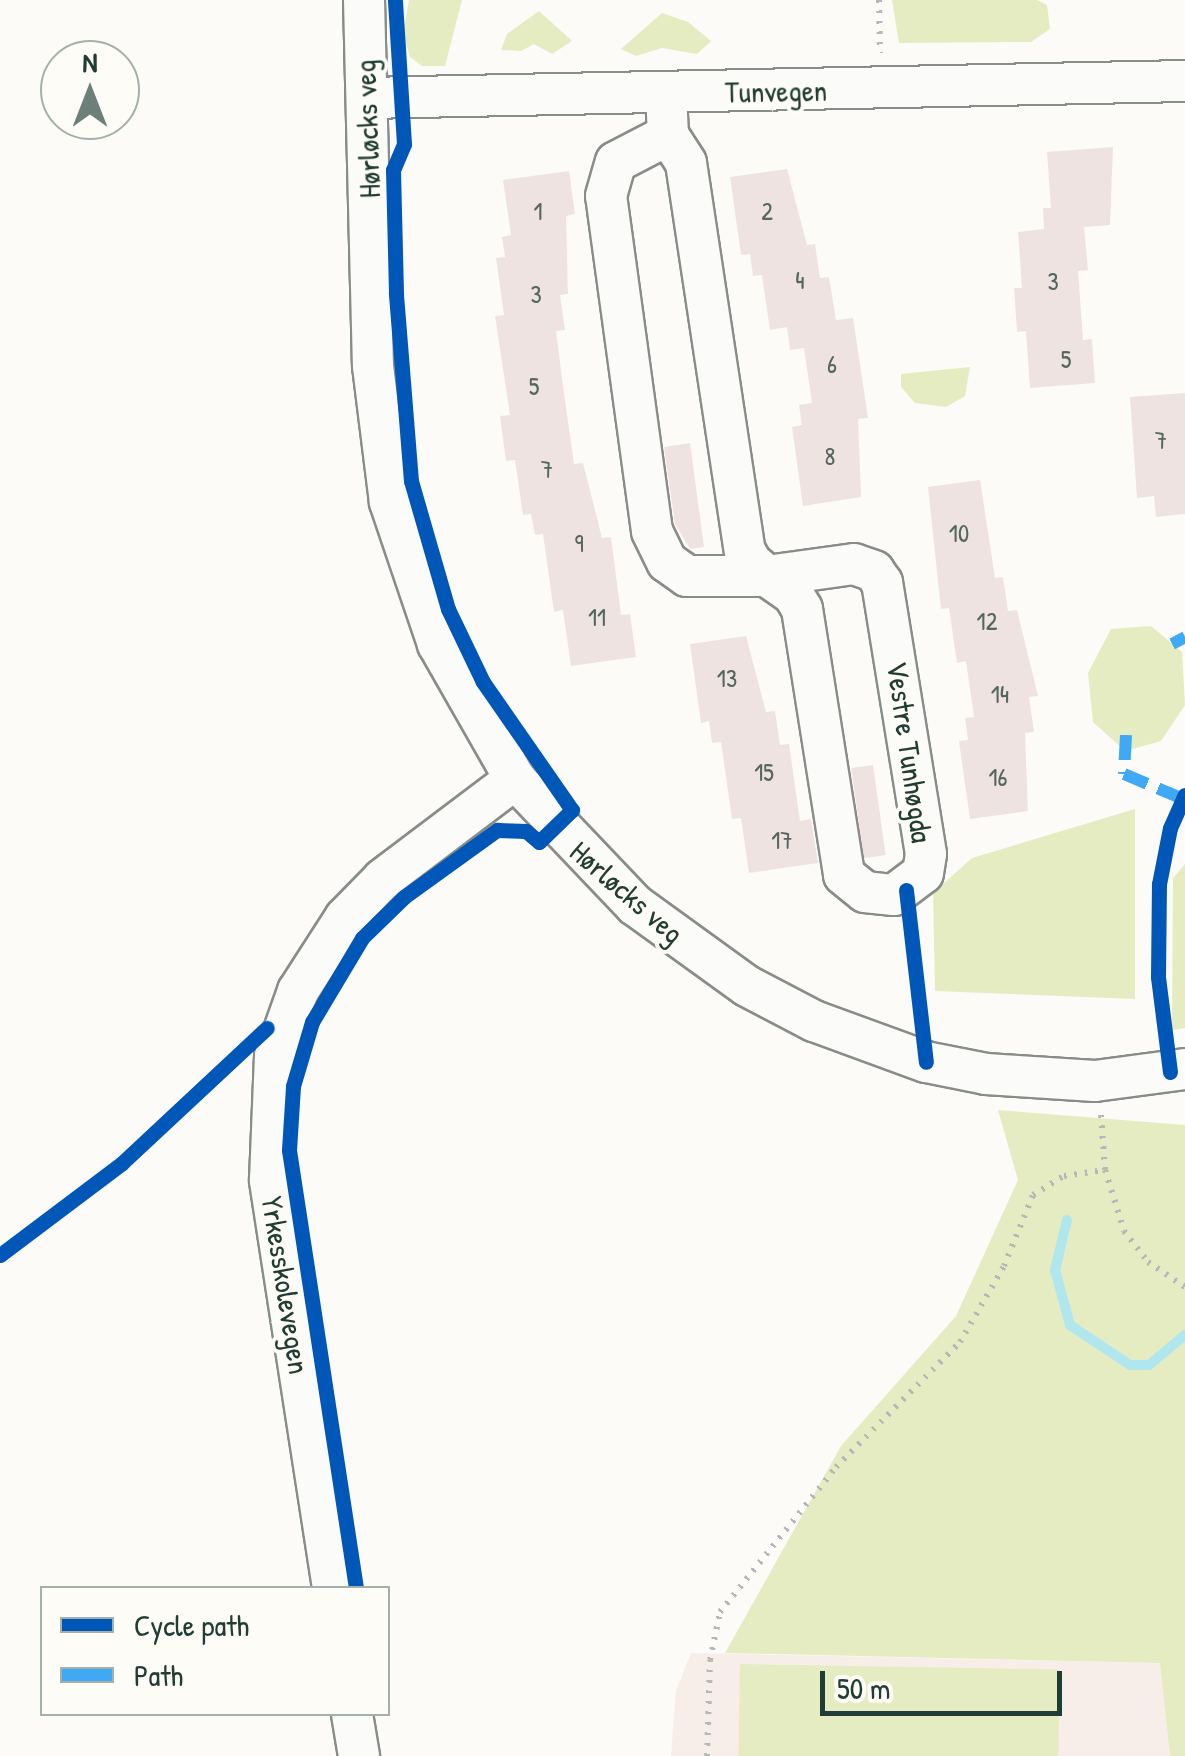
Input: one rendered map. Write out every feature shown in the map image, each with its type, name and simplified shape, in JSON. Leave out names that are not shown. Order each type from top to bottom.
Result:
[{"type":"street","name":"Hørløcks veg","points":[[364,0],[376,419],[390,502],[438,644],[515,779],[635,905],[746,986],[814,1020],[926,1062],[986,1074],[1095,1081],[1185,1070]]},
{"type":"street","name":"Tunvegen","points":[[367,98],[1185,81]]},
{"type":"street","name":"Vestre Tunhøgda","points":[[666,93],[668,135],[686,163],[745,551],[767,576],[793,594],[804,618],[844,876],[879,896],[906,890],[923,873],[926,854],[882,583],[874,571],[854,564],[767,576],[688,576],[667,562],[652,530],[606,196],[616,162],[668,135]]},
{"type":"street","name":"Yrkesskolevegen","points":[[333,1586],[270,1180],[275,1056],[298,991],[345,918],[384,879],[515,779]]},
{"type":"street","points":[[352,1716],[359,1756]]},
{"type":"path","points":[[879,0],[881,69]]},
{"type":"path","points":[[1100,1103],[1105,1170],[1115,1214],[1132,1244],[1185,1288]]},
{"type":"path","points":[[707,1756],[710,1660],[720,1612],[836,1467],[960,1342],[997,1280],[1032,1195],[1064,1176],[1105,1170]]},
{"type":"shaded area","points":[[691,1653],[1161,1663],[1170,1756],[671,1756],[676,1690]]},
{"type":"green space","points":[[409,0],[462,0],[445,66],[422,66],[410,57],[403,34]]},
{"type":"green space","points":[[892,0],[1037,0],[1047,5],[1050,29],[1031,42],[899,43]]},
{"type":"green space","points":[[539,11],[572,41],[552,54],[534,44],[521,51],[501,50],[507,34]]},
{"type":"green space","points":[[662,13],[688,22],[711,41],[697,54],[662,48],[636,56],[621,49]]},
{"type":"green space","points":[[970,367],[965,396],[946,407],[915,403],[901,387],[901,374]]},
{"type":"green space","points":[[1151,626],[1182,652],[1185,705],[1161,741],[1125,751],[1093,722],[1088,673],[1111,629]]},
{"type":"green space","points":[[1135,809],[1135,999],[935,991],[933,893],[972,858]]},
{"type":"green space","points":[[1185,864],[1185,1028],[1172,1030],[1173,878]]},
{"type":"green space","points":[[998,1110],[1185,1125],[1185,1756],[1170,1756],[1160,1663],[725,1653],[841,1446],[956,1316],[1018,1180]]},
{"type":"green space","points":[[740,1664],[1060,1670],[1058,1756],[738,1756]]},
{"type":"building","points":[[1113,147],[1110,225],[1084,227],[1088,270],[1078,271],[1083,340],[1092,339],[1095,383],[1030,388],[1026,331],[1017,332],[1014,288],[1022,288],[1018,232],[1044,229],[1043,208],[1051,208],[1047,152]]},
{"type":"building","points":[[787,169],[807,245],[815,244],[820,278],[829,277],[836,320],[853,318],[868,418],[858,419],[861,497],[803,506],[792,427],[802,425],[799,405],[812,403],[804,348],[790,350],[787,327],[770,330],[762,275],[753,276],[750,254],[741,255],[730,177]]},
{"type":"building","points":[[569,171],[575,214],[566,216],[568,294],[560,295],[565,330],[556,331],[563,386],[574,464],[583,463],[602,538],[611,537],[621,615],[630,614],[636,657],[571,666],[563,610],[554,612],[543,534],[535,535],[531,514],[523,515],[515,460],[506,461],[500,416],[510,415],[495,316],[504,315],[496,258],[505,257],[502,237],[511,235],[503,180]]},
{"type":"building","points":[[1185,393],[1185,514],[1156,517],[1154,496],[1137,498],[1130,397]]},
{"type":"building","points":[[690,443],[704,547],[690,549],[675,524],[664,447]]},
{"type":"building","points":[[980,480],[995,578],[1003,577],[1008,611],[1017,610],[1038,696],[1029,697],[1034,732],[1025,733],[1028,811],[970,819],[959,741],[968,740],[965,718],[974,717],[966,661],[957,663],[949,608],[941,609],[928,487]]},
{"type":"building","points":[[746,636],[766,712],[775,711],[780,745],[789,744],[800,821],[811,819],[818,863],[749,873],[741,818],[732,819],[721,742],[712,743],[709,721],[701,723],[690,644]]},
{"type":"building","points":[[873,765],[886,855],[864,858],[851,768]]},
{"type":"waterway","points":[[1067,1220],[1055,1270],[1070,1325],[1130,1365],[1149,1365],[1185,1335]]},
{"type":"marked path","points":[[1172,644],[1185,637]]},
{"type":"marked path","points":[[1126,735],[1124,774],[1183,799]]},
{"type":"cycle path","points":[[356,1586],[289,1150],[293,1086],[312,1022],[362,938],[404,897],[497,830],[526,831],[539,842],[572,810],[483,682],[448,609],[411,481],[396,293],[393,170],[404,144],[395,0]]},
{"type":"cycle path","points":[[1170,1072],[1158,977],[1159,884],[1170,828],[1185,795]]},
{"type":"cycle path","points":[[906,890],[926,1062]]},
{"type":"cycle path","points":[[0,1255],[122,1163],[267,1028]]}]
